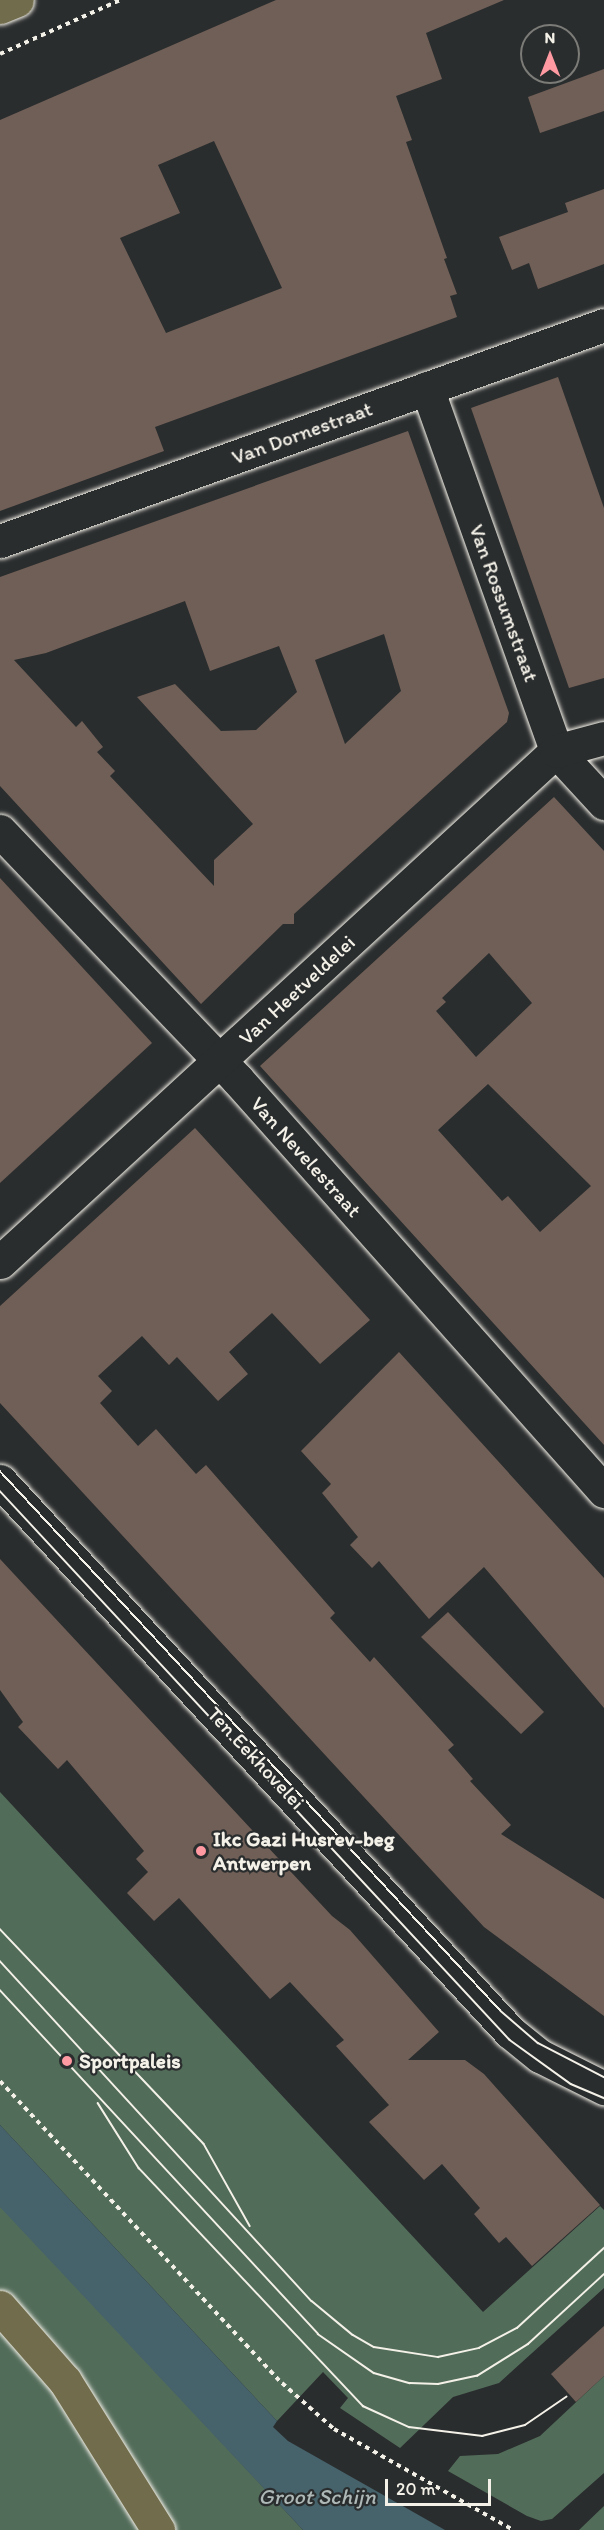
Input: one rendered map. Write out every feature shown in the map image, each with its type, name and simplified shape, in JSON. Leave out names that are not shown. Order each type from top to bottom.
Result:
[{"type":"main road","points":[[0,7],[17,0]]},
{"type":"main road","points":[[0,2307],[65,2381],[158,2530]]},
{"type":"street","name":"Van Dornestraat","points":[[0,541],[604,325]]},
{"type":"street","name":"Van Rossumstraat","points":[[427,388],[556,751],[604,803]]},
{"type":"street","name":"Van Heetveldelei","points":[[0,1262],[556,751],[604,738]]},
{"type":"street","name":"Van Nevelestraat","points":[[0,831],[219,1061],[604,1491]]},
{"type":"street","name":"Ten Eekhovelei","points":[[0,1481],[510,2032],[540,2056],[604,2088]]},
{"type":"path","points":[[0,54],[120,0]]},
{"type":"path","points":[[0,2081],[282,2383],[334,2429],[513,2530]]},
{"type":"green space","points":[[0,1792],[483,2312],[600,2206],[604,2210],[604,2288],[499,2383],[453,2397],[400,2448],[340,2408],[348,2398],[323,2372],[277,2421],[0,2125]]},
{"type":"green space","points":[[0,2205],[237,2459],[303,2530],[0,2530]]},
{"type":"green space","points":[[604,2376],[604,2473],[552,2519],[541,2521],[527,2516],[448,2471],[460,2456],[498,2454],[540,2436]]},
{"type":"green space","points":[[604,2506],[604,2530],[579,2530]]},
{"type":"water","name":"Groot Schijn","points":[[0,2125],[277,2421],[273,2427],[288,2441],[445,2530],[303,2530],[0,2207]]},
{"type":"building","points":[[276,0],[504,0],[426,33],[442,79],[396,96],[412,140],[406,142],[447,258],[444,259],[457,294],[450,296],[457,317],[155,427],[164,451],[0,511],[0,120]],"holes":[[[214,141],[282,288],[166,333],[120,238],[180,213],[158,165]]]},
{"type":"building","points":[[604,69],[604,111],[540,133],[528,97],[563,84],[580,84],[580,78]]},
{"type":"building","points":[[604,189],[604,264],[538,289],[529,263],[512,270],[499,237],[568,212],[565,203]]},
{"type":"building","points":[[558,377],[604,508],[604,678],[569,688],[471,408]]},
{"type":"building","points":[[408,431],[509,713],[507,722],[294,914],[294,924],[283,924],[201,1004],[0,786],[0,577]],"holes":[[[185,601],[210,671],[279,646],[297,692],[256,730],[221,731],[175,684],[137,697],[253,824],[214,860],[214,886],[110,776],[115,771],[97,752],[103,747],[82,721],[76,727],[14,660],[46,653]],[[384,634],[401,691],[345,744],[315,660]]]},
{"type":"building","points":[[554,797],[604,851],[604,1445],[260,1066]],"holes":[[[489,953],[532,1003],[476,1057],[436,1011],[446,1002],[442,998]],[[488,1084],[591,1186],[540,1232],[508,1196],[502,1201],[438,1130]]]},
{"type":"building","points":[[0,878],[152,1043],[0,1183]]},
{"type":"building","points":[[195,1128],[370,1320],[320,1364],[272,1313],[229,1352],[248,1374],[218,1401],[177,1357],[169,1365],[142,1336],[98,1376],[112,1391],[100,1403],[138,1446],[156,1429],[196,1474],[206,1465],[335,1613],[330,1618],[370,1662],[374,1657],[454,1745],[448,1750],[473,1779],[470,1781],[511,1825],[501,1834],[604,1899],[604,2016],[484,1927],[0,1403],[0,1306]]},
{"type":"building","points":[[399,1352],[604,1578],[604,1708],[484,1567],[429,1619],[379,1561],[372,1568],[350,1545],[358,1537],[322,1493],[331,1484],[301,1451]]},
{"type":"building","points":[[0,1559],[332,1916],[350,1930],[439,2032],[408,2060],[465,2060],[484,2074],[600,2205],[532,2266],[506,2237],[499,2243],[474,2214],[480,2208],[442,2164],[424,2180],[369,2122],[389,2105],[336,2046],[344,2040],[290,1982],[270,1999],[179,1898],[154,1921],[127,1893],[148,1872],[136,1859],[144,1851],[67,1760],[58,1769],[18,1727],[23,1722],[0,1690]]},
{"type":"building","points":[[448,1612],[544,1712],[521,1734],[421,1637]]},
{"type":"building","points":[[604,2326],[604,2376],[576,2402],[551,2374]]},
{"type":"tram line","points":[[0,1471],[501,2011],[538,2043],[604,2077]]},
{"type":"tram line","points":[[0,1491],[510,2040],[571,2084],[604,2098]]},
{"type":"tram line","points":[[0,1929],[204,2144],[250,2226]]},
{"type":"tram line","points":[[0,1961],[312,2301],[353,2335],[374,2347],[438,2357],[479,2348],[517,2328],[604,2248]]},
{"type":"tram line","points":[[0,1990],[318,2334],[374,2373],[410,2383],[438,2384],[477,2376],[528,2344],[604,2274]]},
{"type":"tram line","points":[[98,2103],[139,2168],[363,2406],[409,2427],[482,2436],[525,2425],[566,2397]]},
{"type":"place","name":"Ikc Gazi Husrev-beg Antwerpen","points":[[201,1851]]},
{"type":"place","name":"Sportpaleis","points":[[67,2061]]}]
